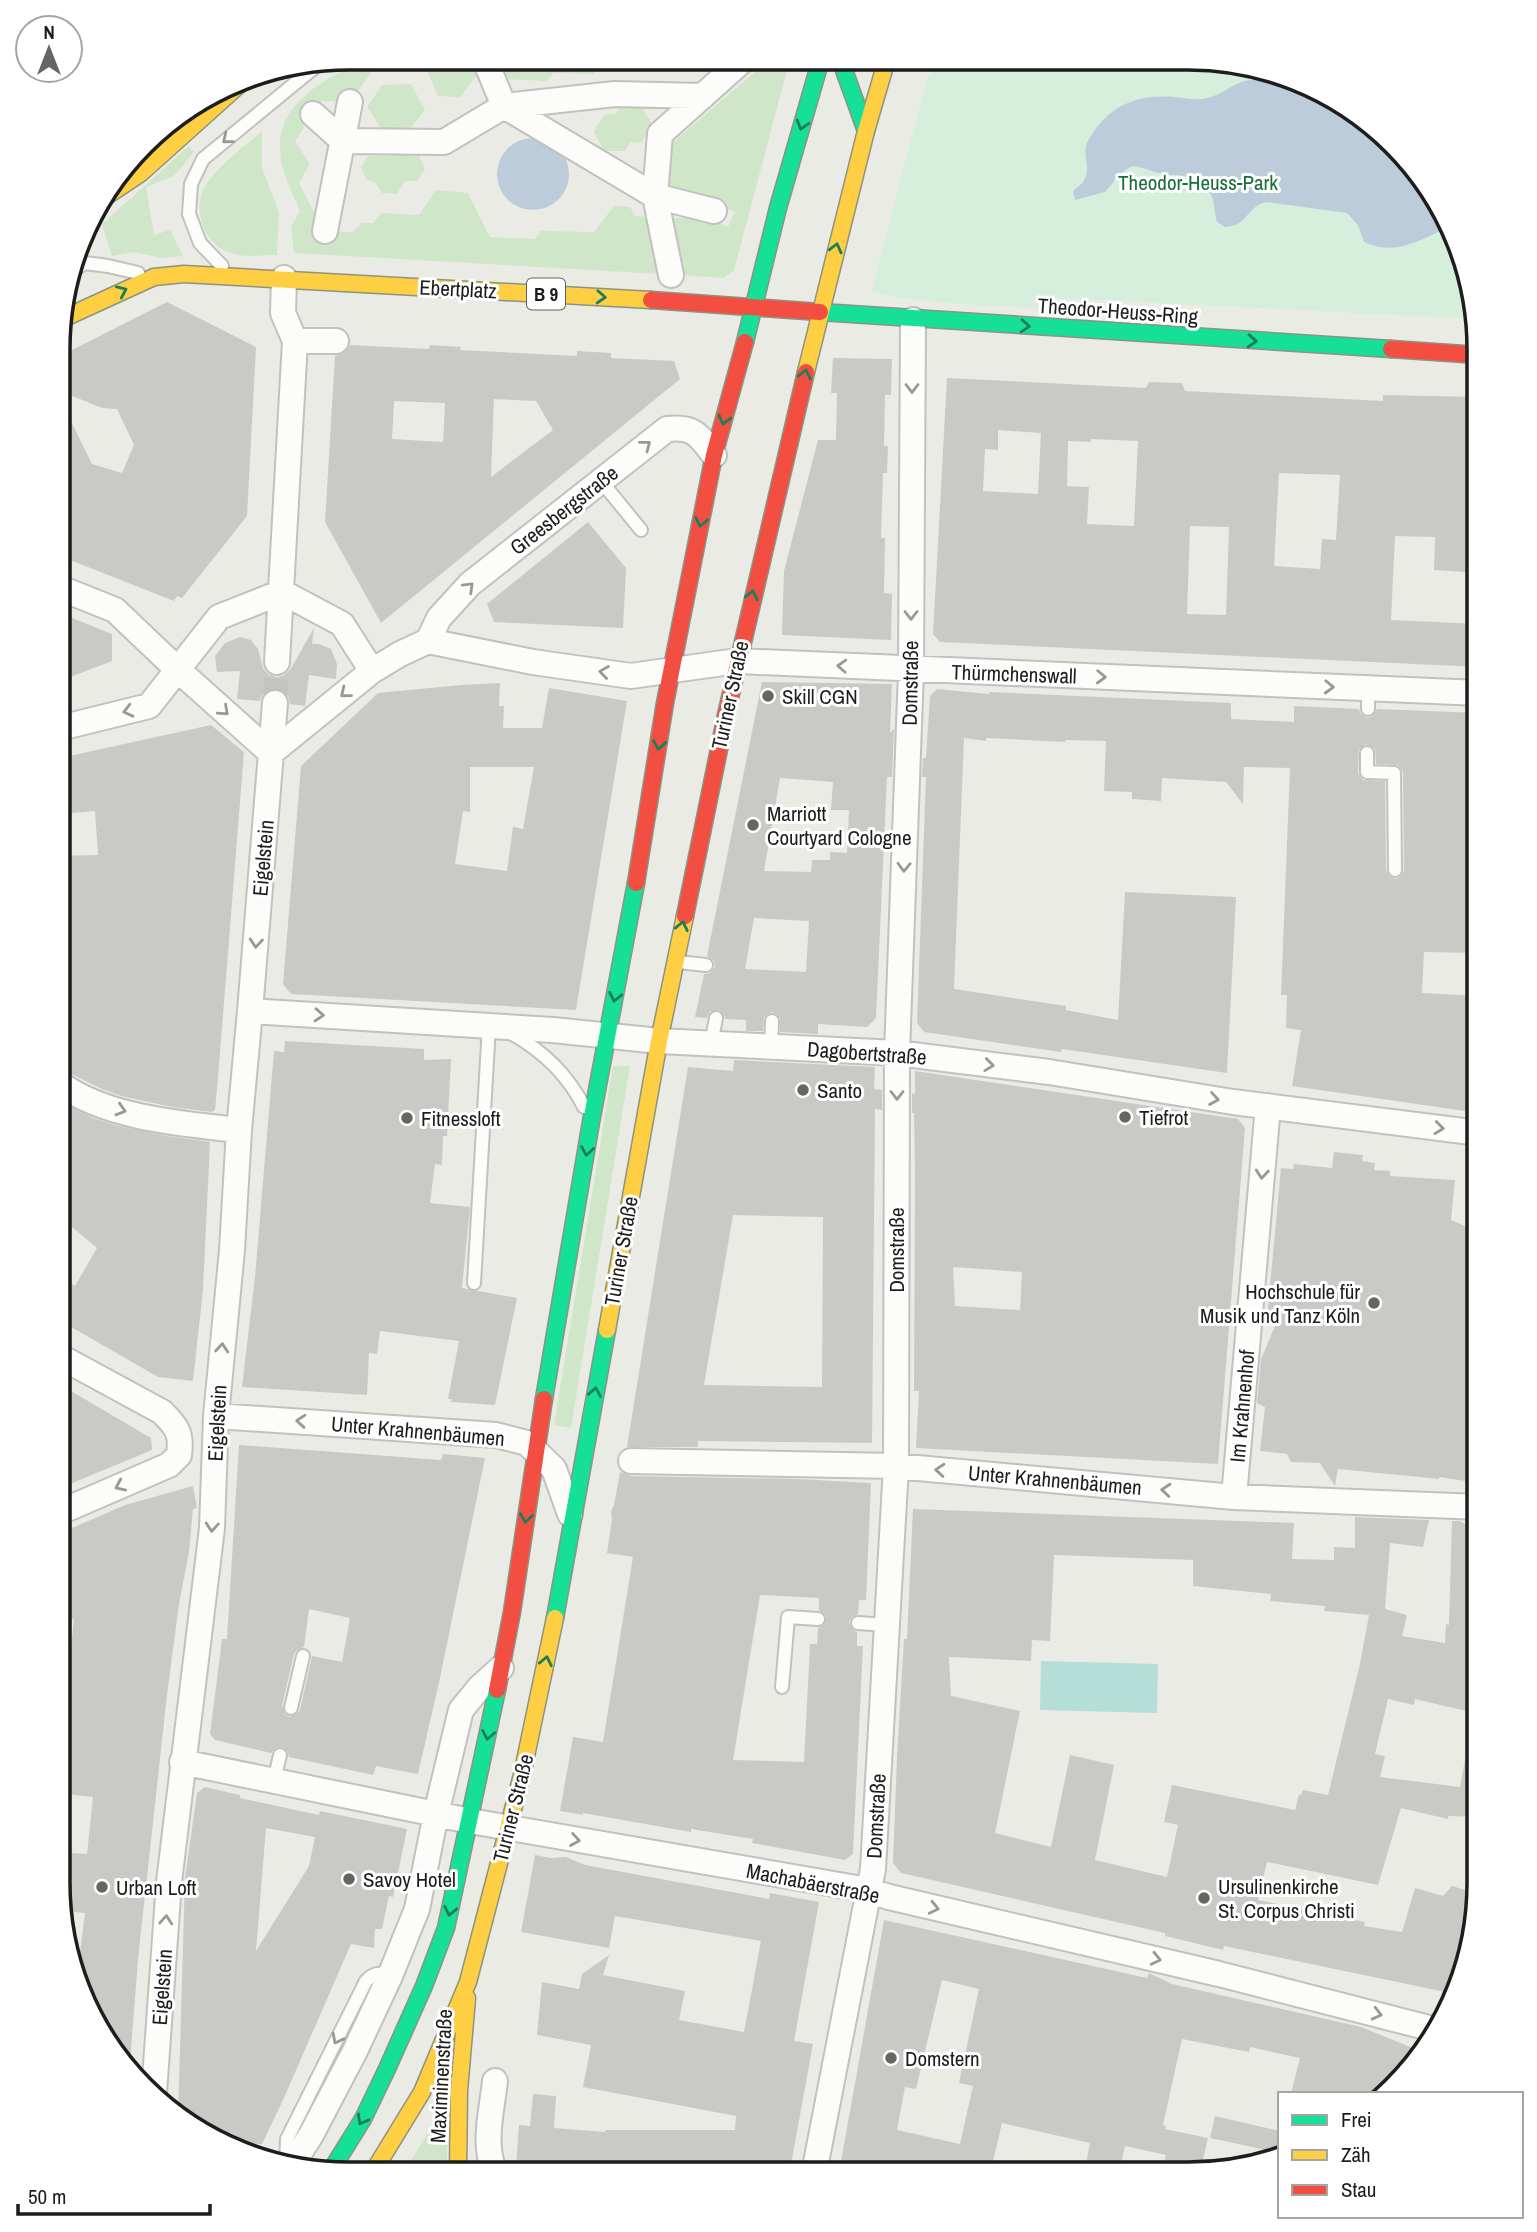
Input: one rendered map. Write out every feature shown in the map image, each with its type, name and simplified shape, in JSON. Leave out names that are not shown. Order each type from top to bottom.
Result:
[{"type":"main road","points":[[755,307],[779,208],[818,70]]},
{"type":"main road","points":[[844,70],[866,131]]},
{"type":"main road","points":[[820,312],[884,70]]},
{"type":"main road","points":[[124,184],[141,173],[192,119]]},
{"type":"main road","name":"B 9","points":[[72,315],[154,277],[184,274],[237,276]]},
{"type":"main road","name":"Ebertplatz","points":[[237,276],[755,307]]},
{"type":"main road","name":"Theodor-Heuss-Ring","points":[[755,307],[913,320],[1467,354]]},
{"type":"main road","name":"Turiner Straße","points":[[337,2161],[363,2119],[424,1986],[446,1928],[512,1612],[536,1450],[672,671],[715,455],[755,307]]},
{"type":"main road","name":"Turiner Straße","points":[[379,2162],[422,2092],[468,1982],[522,1775],[552,1633],[675,962],[737,662],[820,312]]},
{"type":"main road","name":"Maximinenstraße","points":[[458,2162],[459,2091],[468,1982]]},
{"type":"street","points":[[489,70],[504,106],[655,197],[714,211]]},
{"type":"street","points":[[671,275],[655,197],[660,134],[732,70]]},
{"type":"street","points":[[343,141],[444,142],[504,106],[615,94],[703,96]]},
{"type":"street","points":[[324,231],[351,102]]},
{"type":"street","points":[[317,108],[343,141]]},
{"type":"street","points":[[284,278],[283,313],[305,338],[336,341]]},
{"type":"street","name":"Domstraße","points":[[816,2162],[873,1869],[896,1466],[897,1053],[911,670],[913,320]]},
{"type":"street","points":[[278,662],[305,338]]},
{"type":"street","name":"Greesbergstraße","points":[[428,641],[439,618],[470,584],[667,429],[683,427],[699,435],[715,455]]},
{"type":"street","points":[[70,592],[115,610],[271,752],[372,671],[428,641]]},
{"type":"street","points":[[70,726],[149,706],[219,617],[282,592],[342,624],[372,671]]},
{"type":"street","name":"Thürmchenswall","points":[[428,641],[533,662],[631,676],[737,662],[911,670],[1368,699],[1467,694]]},
{"type":"street","name":"Eigelstein","points":[[155,2083],[169,1881],[212,1528],[216,1416],[232,1250],[239,1130],[275,703]]},
{"type":"street","name":"Dagobertstraße","points":[[250,1011],[607,1035],[659,1041],[897,1053],[1467,1131]]},
{"type":"street","points":[[70,1090],[86,1099],[146,1118],[239,1130]]},
{"type":"street","name":"Im Krahnenhof","points":[[1234,1496],[1259,1303],[1268,1106]]},
{"type":"street","points":[[70,1362],[162,1412],[174,1424],[181,1439],[179,1455],[169,1465],[70,1508]]},
{"type":"street","name":"Unter Krahnenbäumen","points":[[216,1416],[496,1435],[527,1443],[536,1450]]},
{"type":"street","points":[[536,1450],[554,1469],[572,1521]]},
{"type":"street","points":[[179,1455],[215,1458]]},
{"type":"street","name":"Unter Krahnenbäumen","points":[[631,1461],[896,1466],[1234,1496],[1467,1506]]},
{"type":"street","points":[[297,2157],[330,2099],[366,2003],[390,1976],[417,1909],[461,1710],[479,1688],[501,1668]]},
{"type":"street","name":"Machabäerstraße","points":[[182,1762],[470,1821],[868,1891],[1219,1974],[1427,2027]]},
{"type":"street","points":[[490,2162],[488,2138],[495,2081]]},
{"type":"lane","points":[[237,276],[217,263],[200,243],[189,214],[191,184],[203,159],[308,73]]},
{"type":"lane","points":[[84,264],[154,277]]},
{"type":"lane","points":[[601,481],[641,530]]},
{"type":"lane","points":[[1367,752],[1367,772],[1394,773],[1395,870]]},
{"type":"lane","points":[[675,962],[706,965]]},
{"type":"lane","points":[[711,1044],[716,1018]]},
{"type":"lane","points":[[771,1047],[772,1021]]},
{"type":"lane","points":[[474,1283],[494,1027],[533,1045],[558,1069],[573,1086],[592,1122]]},
{"type":"lane","points":[[782,1687],[789,1617],[818,1619]]},
{"type":"lane","points":[[858,1623],[886,1625]]},
{"type":"lane","points":[[291,1708],[303,1656]]},
{"type":"lane","points":[[274,1781],[280,1755]]},
{"type":"lane","points":[[286,2155],[287,2139],[366,2003]]},
{"type":"green space","points":[[343,70],[373,70],[350,102],[322,101],[295,141],[310,164],[299,183],[324,231],[353,232],[361,223],[373,223],[381,213],[419,215],[436,190],[468,193],[490,237],[535,239],[541,231],[594,232],[614,206],[630,207],[635,216],[648,217],[661,274],[294,253],[291,227],[300,211],[282,165],[282,132],[297,104],[309,92]]},
{"type":"green space","points":[[427,70],[478,70],[460,97],[438,96]]},
{"type":"green space","points":[[500,70],[596,70],[593,74],[553,73],[547,81],[505,79]]},
{"type":"green space","points":[[757,70],[787,70],[734,270],[724,278],[679,275],[668,218],[711,218],[728,227],[735,212],[669,185],[671,144]]},
{"type":"green space","name":"Theodor-Heuss-Park","points":[[933,70],[1188,70],[1242,75],[1295,91],[1327,107],[1358,128],[1398,165],[1409,179],[1430,210],[1446,242],[1462,295],[1465,319],[1039,297],[1037,308],[933,302],[871,292],[927,79]]},
{"type":"green space","points":[[411,84],[425,110],[409,130],[383,131],[367,107],[382,85]]},
{"type":"green space","points":[[621,105],[641,105],[652,125],[641,143],[630,142],[625,151],[604,151],[594,131],[604,115],[615,114]]},
{"type":"green space","points":[[262,131],[262,168],[279,212],[277,255],[234,254],[219,247],[206,232],[200,212],[202,192],[226,162]]},
{"type":"green space","points":[[189,146],[194,152],[174,176],[146,187],[154,235],[170,230],[183,256],[162,258],[134,252],[112,256],[102,224]]},
{"type":"green space","points":[[396,149],[416,149],[425,169],[417,181],[405,181],[397,194],[382,193],[375,182],[367,180],[361,167],[369,156],[390,156]]},
{"type":"green space","points":[[613,1066],[630,1066],[571,1428],[554,1425]]},
{"type":"green space","points":[[448,2100],[447,2162],[410,2162]]},
{"type":"shaded area","points":[[1252,80],[1295,91],[1327,107],[1372,139],[1409,179],[1440,231],[1408,244],[1387,248],[1364,242],[1358,225],[1347,213],[1266,202],[1259,204],[1243,220],[1225,227],[1217,222],[1213,201],[1206,187],[1194,178],[1132,166],[1120,174],[1105,192],[1075,200],[1073,191],[1086,175],[1086,149],[1089,139],[1115,110],[1136,100],[1148,98],[1207,98]]},
{"type":"shaded area","points":[[533,138],[553,144],[563,154],[569,174],[563,194],[553,204],[533,210],[513,204],[503,194],[497,174],[503,154],[513,144]]},
{"type":"shaded area","points":[[1041,1661],[1158,1664],[1157,1713],[1040,1710]]},
{"type":"building","points":[[167,302],[256,347],[247,516],[182,598],[177,596],[174,601],[70,560],[70,419],[92,464],[122,473],[134,445],[117,409],[102,408],[70,395],[70,351]]},
{"type":"building","points":[[350,345],[429,349],[430,345],[461,347],[460,350],[577,356],[577,351],[611,353],[611,358],[674,361],[680,379],[381,623],[325,522],[335,356],[344,353]],"holes":[[[494,399],[536,401],[553,430],[491,477]],[[394,401],[445,403],[443,442],[392,439]]]},
{"type":"building","points":[[833,358],[892,359],[891,395],[885,395],[884,446],[888,446],[887,473],[883,473],[881,538],[885,538],[884,593],[892,594],[891,640],[782,635],[784,571],[818,440],[836,440],[837,393],[831,393]]},
{"type":"building","points":[[947,378],[1146,388],[1149,382],[1182,383],[1185,391],[1383,401],[1383,395],[1467,397],[1467,572],[1434,570],[1435,537],[1395,536],[1391,620],[1467,623],[1467,666],[940,642],[933,634]],"holes":[[[998,430],[1041,433],[1038,494],[983,491],[985,449],[998,450]],[[1091,439],[1138,441],[1134,526],[1087,524],[1089,487],[1067,486],[1068,441],[1091,442]],[[1279,473],[1340,475],[1336,540],[1322,539],[1320,569],[1274,566]],[[1190,526],[1229,527],[1226,615],[1187,614]]]},
{"type":"building","points":[[588,522],[626,568],[623,628],[494,622],[487,604]]},
{"type":"building","points":[[70,617],[112,634],[112,661],[70,677]]},
{"type":"building","points":[[314,628],[312,644],[331,649],[337,664],[336,679],[309,675],[305,706],[290,704],[288,696],[277,688],[268,690],[260,701],[237,699],[240,671],[217,672],[215,656],[225,643],[240,637],[251,640],[258,649],[263,668],[268,674],[283,676],[290,670]]},
{"type":"building","points":[[762,682],[892,684],[892,777],[887,777],[876,1018],[867,1027],[818,1024],[818,1034],[780,1032],[780,1018],[772,1012],[764,1017],[763,1031],[746,1031],[746,1020],[725,1019],[718,1010],[710,1012],[707,1018],[695,1017],[704,974],[710,973],[715,967],[714,961],[707,956]],"holes":[[[780,778],[833,782],[831,810],[849,810],[847,853],[830,852],[830,860],[812,860],[811,872],[764,871]],[[754,918],[809,921],[806,972],[745,969]]]},
{"type":"building","points":[[500,683],[499,706],[504,706],[503,728],[542,728],[549,688],[627,701],[576,1010],[291,994],[283,984],[301,766],[378,693]],"holes":[[[470,767],[534,767],[523,829],[513,827],[507,871],[455,864],[463,811],[470,812]]]},
{"type":"building","points":[[937,689],[989,694],[1231,703],[1231,719],[1294,722],[1294,706],[1359,709],[1367,718],[1373,716],[1377,709],[1467,713],[1467,953],[1424,952],[1422,993],[1467,995],[1467,1111],[1292,1086],[1301,1030],[1286,1028],[1287,995],[1281,995],[1290,768],[1244,767],[1243,804],[1226,782],[1162,778],[1161,801],[1132,799],[1132,792],[1104,791],[1106,741],[986,738],[986,741],[964,738],[954,989],[1066,1006],[1066,1010],[1118,1020],[1125,892],[1236,897],[1227,1073],[924,1032],[917,1023],[926,777],[922,777],[923,758],[926,758],[930,696]],"holes":[[[1366,744],[1375,749],[1376,764],[1398,765],[1403,772],[1404,870],[1396,879],[1390,877],[1386,870],[1385,781],[1363,780],[1358,773],[1359,749]]]},
{"type":"building","points":[[211,725],[244,752],[218,1078],[215,1110],[212,1112],[125,1097],[70,1073],[70,856],[98,855],[95,811],[71,813],[70,756]]},
{"type":"building","points":[[285,1041],[424,1049],[424,1060],[451,1059],[447,1136],[443,1136],[442,1165],[435,1164],[430,1203],[470,1207],[462,1288],[517,1298],[495,1405],[451,1402],[452,1399],[448,1399],[459,1341],[380,1331],[377,1354],[369,1353],[367,1395],[242,1387],[255,1277],[274,1051],[284,1052]]},
{"type":"building","points":[[734,1060],[875,1067],[874,1089],[882,1090],[882,1110],[875,1109],[872,1443],[698,1441],[698,1447],[627,1447],[688,1067],[733,1071]],"holes":[[[733,1215],[823,1217],[822,1387],[704,1385]]]},
{"type":"building","points":[[915,1071],[1238,1119],[1245,1128],[1218,1464],[916,1448],[919,1391],[914,1391],[915,1172],[912,1093],[915,1094]],"holes":[[[953,1267],[1022,1272],[1020,1310],[955,1306]]]},
{"type":"building","points":[[70,1106],[118,1126],[210,1142],[203,1290],[193,1381],[158,1377],[70,1326],[70,1283],[75,1286],[97,1248],[70,1225]]},
{"type":"building","name":"Hochschule für Musik und Tanz Köln","points":[[1334,1152],[1363,1155],[1362,1161],[1375,1163],[1374,1170],[1390,1171],[1390,1176],[1455,1180],[1451,1220],[1467,1227],[1467,1481],[1338,1469],[1335,1486],[1320,1463],[1291,1462],[1287,1454],[1260,1451],[1265,1407],[1257,1403],[1261,1359],[1278,1319],[1267,1318],[1281,1168],[1293,1169],[1294,1164],[1332,1168]]},
{"type":"building","points":[[70,1390],[151,1438],[152,1450],[70,1484]]},
{"type":"building","points":[[239,1445],[441,1460],[443,1454],[485,1458],[418,1774],[376,1766],[373,1775],[289,1757],[283,1747],[277,1747],[271,1753],[215,1740],[210,1734],[222,1639],[227,1639]],"holes":[[[309,1609],[350,1618],[342,1662],[312,1656],[300,1710],[290,1717],[285,1714],[282,1706],[294,1654],[304,1647]]]},
{"type":"building","points":[[620,1472],[631,1476],[871,1483],[866,1600],[859,1600],[858,1614],[851,1618],[849,1623],[857,1632],[857,1646],[863,1646],[853,1854],[845,1860],[752,1843],[753,1839],[560,1811],[573,1737],[603,1742],[633,1557],[607,1553]],"holes":[[[760,1595],[819,1598],[819,1610],[826,1616],[825,1624],[818,1628],[817,1644],[810,1644],[804,1762],[733,1760]]]},
{"type":"building","points":[[193,1486],[197,1508],[193,1509],[167,1695],[138,1959],[131,2056],[107,2022],[91,1990],[80,1954],[85,1913],[72,1912],[70,1883],[70,1853],[87,1854],[93,1797],[70,1794],[70,1658],[74,1619],[70,1620],[70,1529],[125,1505]]},
{"type":"building","points":[[913,1509],[1294,1523],[1292,1559],[1334,1560],[1334,1547],[1355,1548],[1355,1517],[1429,1520],[1423,1547],[1390,1543],[1385,1609],[1407,1615],[1402,1636],[1445,1643],[1446,1624],[1449,1625],[1452,1521],[1460,1521],[1467,1526],[1467,1711],[1415,1699],[1414,1705],[1388,1699],[1375,1754],[1385,1756],[1380,1777],[1460,1787],[1467,1748],[1467,1817],[1448,1816],[1448,1819],[1401,1808],[1378,1885],[1267,1862],[1258,1900],[1365,1922],[1364,1926],[1402,1932],[1415,1888],[1443,1896],[1452,1886],[1467,1890],[1462,1937],[1445,1992],[1224,1946],[1223,1950],[1165,1936],[1165,1933],[901,1873],[893,1863],[904,1639],[907,1639]],"holes":[[[1054,1555],[1193,1560],[1193,1586],[1271,1594],[1270,1601],[1325,1606],[1324,1611],[1369,1615],[1360,1664],[1328,1795],[1303,1790],[1301,1795],[1299,1794],[1295,1810],[1172,1785],[1164,1822],[1178,1825],[1167,1877],[1095,1860],[1114,1765],[1070,1755],[1051,1847],[995,1833],[1020,1711],[951,1696],[949,1657],[1031,1661],[1032,1640],[1050,1641]]]},
{"type":"building","points":[[205,1787],[240,1795],[240,1798],[319,1815],[320,1811],[407,1829],[393,1897],[389,1896],[382,1929],[375,1929],[374,1948],[351,1944],[262,2144],[242,2141],[210,2125],[178,2104],[185,1878],[197,1793]],"holes":[[[266,1828],[315,1837],[309,1866],[256,1951]]]},
{"type":"building","points":[[535,1855],[566,1857],[585,1865],[769,1899],[770,1893],[819,1902],[794,2041],[813,2044],[791,2162],[516,2162],[519,2125],[530,2126],[533,2094],[556,2096],[554,2128],[605,2132],[735,2130],[736,2116],[583,2087],[591,2045],[537,2035],[542,1982],[579,1989],[582,1974],[609,1955],[603,1975],[685,1991],[679,2020],[744,2032],[761,1941],[615,1916],[609,1948],[521,1932]]},
{"type":"building","points":[[884,1920],[1147,1978],[1149,1973],[1172,1984],[1361,2027],[1413,2048],[1373,2092],[1292,2092],[1300,2058],[1250,2047],[1249,2052],[1182,2039],[1163,2125],[1166,2126],[1165,2129],[1208,2138],[1202,2161],[1164,2162],[1166,2155],[1125,2146],[1122,2162],[1086,2162],[1090,2143],[1002,2123],[993,2162],[841,2162]],"holes":[[[942,1980],[979,1989],[959,2083],[973,2086],[960,2144],[897,2130],[905,2087],[916,2089]]]},
{"type":"building","points":[[1215,2116],[1278,2131],[1278,2147],[1266,2150],[1210,2138]]},
{"type":"tunnel","points":[[275,703],[277,662]]},
{"type":"traffic: fast","points":[[745,342],[778,208],[818,70]]},
{"type":"traffic: fast","points":[[844,70],[866,131]]},
{"type":"traffic: fast","points":[[820,312],[1391,349]]},
{"type":"traffic: fast","points":[[544,1399],[591,1122],[636,883]]},
{"type":"traffic: fast","points":[[555,1618],[607,1330]]},
{"type":"traffic: fast","points":[[337,2161],[363,2119],[387,2069],[446,1928],[497,1690]]},
{"type":"traffic: slow","points":[[806,372],[884,70]]},
{"type":"traffic: slow","points":[[124,184],[141,173],[220,102]]},
{"type":"traffic: slow","points":[[72,315],[154,277],[184,274],[651,300]]},
{"type":"traffic: slow","points":[[607,1330],[659,1041],[685,916]]},
{"type":"traffic: slow","points":[[379,2162],[422,2092],[468,1982],[522,1775],[555,1618]]},
{"type":"traffic: slow","points":[[458,2162],[459,2091],[467,1998]]},
{"type":"traffic: jam","points":[[651,300],[820,312]]},
{"type":"traffic: jam","points":[[636,883],[665,703],[714,455],[745,342]]},
{"type":"traffic: jam","points":[[1391,349],[1467,354]]},
{"type":"traffic: jam","points":[[685,916],[726,715],[806,372]]},
{"type":"traffic: jam","points":[[497,1690],[512,1612],[544,1399]]},
{"type":"place","name":"Skill CGN","points":[[768,696]]},
{"type":"place","name":"Marriott Courtyard Cologne","points":[[753,825]]},
{"type":"place","name":"Santo","points":[[803,1090]]},
{"type":"place","name":"Tiefrot","points":[[1125,1117]]},
{"type":"place","name":"Fitnessloft","points":[[407,1118]]},
{"type":"place","name":"Hochschule für Musik und Tanz Köln","points":[[1374,1303]]},
{"type":"place","name":"Savoy Hotel","points":[[349,1879]]},
{"type":"place","name":"Urban Loft","points":[[102,1887]]},
{"type":"place","name":"Ursulinenkirche St. Corpus Christi","points":[[1204,1898]]},
{"type":"place","name":"Domstern","points":[[891,2058]]}]
